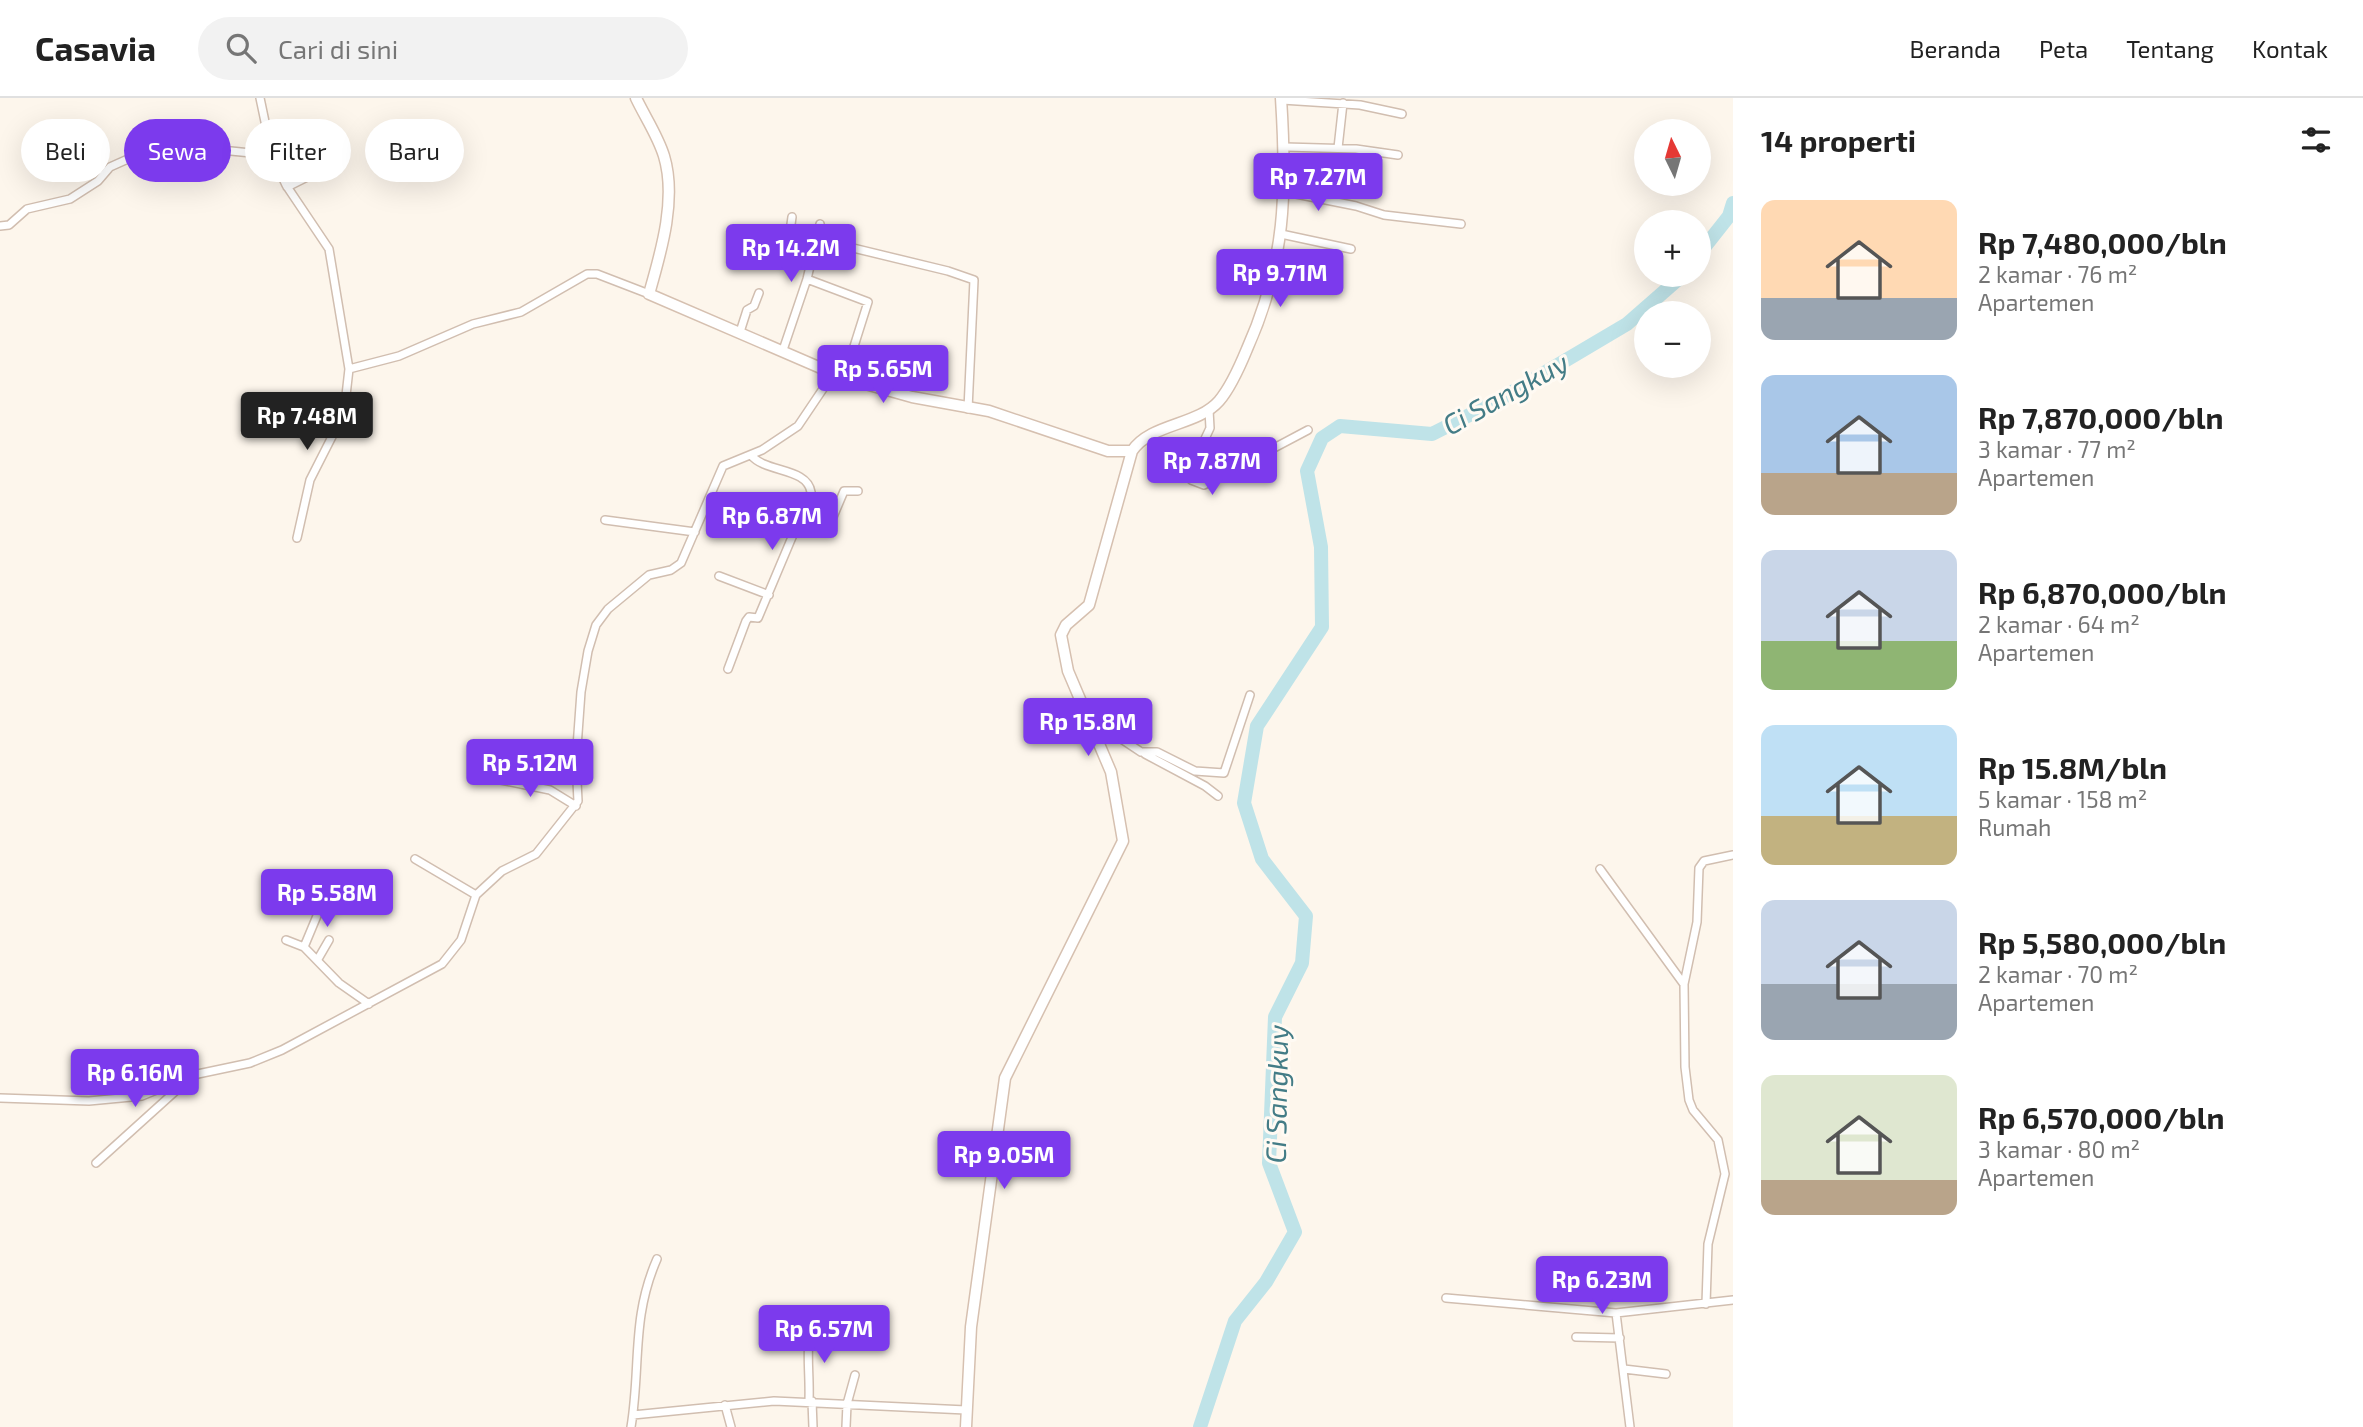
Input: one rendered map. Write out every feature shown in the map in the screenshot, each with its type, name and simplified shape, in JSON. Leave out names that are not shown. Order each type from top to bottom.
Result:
[{"type":"street","points":[[260,98],[264,119]]},
{"type":"street","points":[[636,98],[661,147],[668,176],[663,244],[649,294]]},
{"type":"street","points":[[965,1427],[974,1305],[1005,1078],[1123,841],[1111,772],[1064,658],[1061,635],[1066,625],[1088,605],[1132,451],[1145,439],[1209,410],[1220,400],[1256,330],[1273,281],[1286,192],[1282,99],[1343,103],[1402,114]]},
{"type":"street","points":[[1338,148],[1343,103]]},
{"type":"street","points":[[1285,147],[1338,148],[1398,155]]},
{"type":"street","points":[[0,226],[9,225],[27,209],[70,200],[99,181],[110,167],[148,150],[245,152]]},
{"type":"street","points":[[286,182],[329,249],[349,369],[344,413],[310,480],[298,538]]},
{"type":"street","points":[[288,187],[298,182]]},
{"type":"street","points":[[1286,192],[1356,206],[1384,215],[1461,224]]},
{"type":"street","points":[[792,217],[787,254],[793,260],[810,265]]},
{"type":"street","points":[[783,350],[807,279],[820,224]]},
{"type":"street","points":[[1280,233],[1351,249]]},
{"type":"street","points":[[816,239],[948,271],[974,280],[968,410]]},
{"type":"street","points":[[349,369],[399,356],[473,324],[522,312],[587,274],[597,274],[783,350],[844,379],[968,410],[1016,419],[1108,451],[1132,451]]},
{"type":"street","points":[[807,279],[868,302],[844,379]]},
{"type":"street","points":[[740,332],[747,310],[754,306],[759,293]]},
{"type":"street","points":[[0,1098],[89,1101],[131,1098],[153,1093],[193,1075],[250,1063],[282,1050],[447,960],[461,940],[476,895],[502,871],[536,854],[576,806],[580,794],[576,761],[581,694],[588,650],[600,619],[649,575],[677,566],[695,532],[723,466],[751,455],[803,421],[832,374]]},
{"type":"street","points":[[1209,410],[1210,428],[1189,473],[1191,480],[1204,485],[1308,430]]},
{"type":"street","points":[[728,669],[746,621],[749,617],[758,618],[769,595],[811,492],[810,485],[797,476],[761,466],[751,455]]},
{"type":"street","points":[[802,517],[830,524],[844,491],[858,491]]},
{"type":"street","points":[[605,520],[695,532]]},
{"type":"street","points":[[719,576],[769,595]]},
{"type":"street","points":[[1145,754],[1157,752],[1195,771],[1224,773],[1250,695]]},
{"type":"street","points":[[1093,732],[1117,736],[1205,786],[1217,796]]},
{"type":"street","points":[[491,778],[550,790],[576,806]]},
{"type":"street","points":[[1706,1304],[1708,1244],[1725,1166],[1718,1140],[1689,1100],[1685,1067],[1684,984],[1697,922],[1699,868],[1704,861],[1733,855]]},
{"type":"street","points":[[415,859],[476,895]]},
{"type":"street","points":[[1600,869],[1684,984]]},
{"type":"street","points":[[304,947],[324,899]]},
{"type":"street","points":[[286,940],[304,947],[339,983],[369,1004]]},
{"type":"street","points":[[318,960],[329,940]]},
{"type":"street","points":[[96,1163],[193,1075]]},
{"type":"street","points":[[631,1427],[635,1354],[644,1295],[657,1259]]},
{"type":"street","points":[[1446,1298],[1616,1313],[1733,1300]]},
{"type":"street","points":[[1616,1313],[1630,1427]]},
{"type":"street","points":[[810,1327],[806,1354],[810,1363],[813,1427]]},
{"type":"street","points":[[1576,1337],[1620,1338]]},
{"type":"street","points":[[1624,1369],[1666,1374]]},
{"type":"street","points":[[846,1427],[847,1404],[855,1375]]},
{"type":"street","points":[[633,1415],[725,1405],[810,1401],[966,1410]]},
{"type":"street","points":[[725,1405],[731,1427]]},
{"type":"waterway","name":"Ci Sangkuy","points":[[1711,239],[1729,216],[1733,203]]},
{"type":"waterway","name":"Ci Sangkuy","points":[[1200,1427],[1235,1321],[1266,1282],[1295,1232],[1269,1163],[1275,1017],[1302,963],[1306,916],[1262,859],[1244,803],[1257,726],[1322,627],[1321,547],[1307,471],[1322,438],[1340,426],[1432,434],[1497,401],[1627,324],[1669,287]]}]
